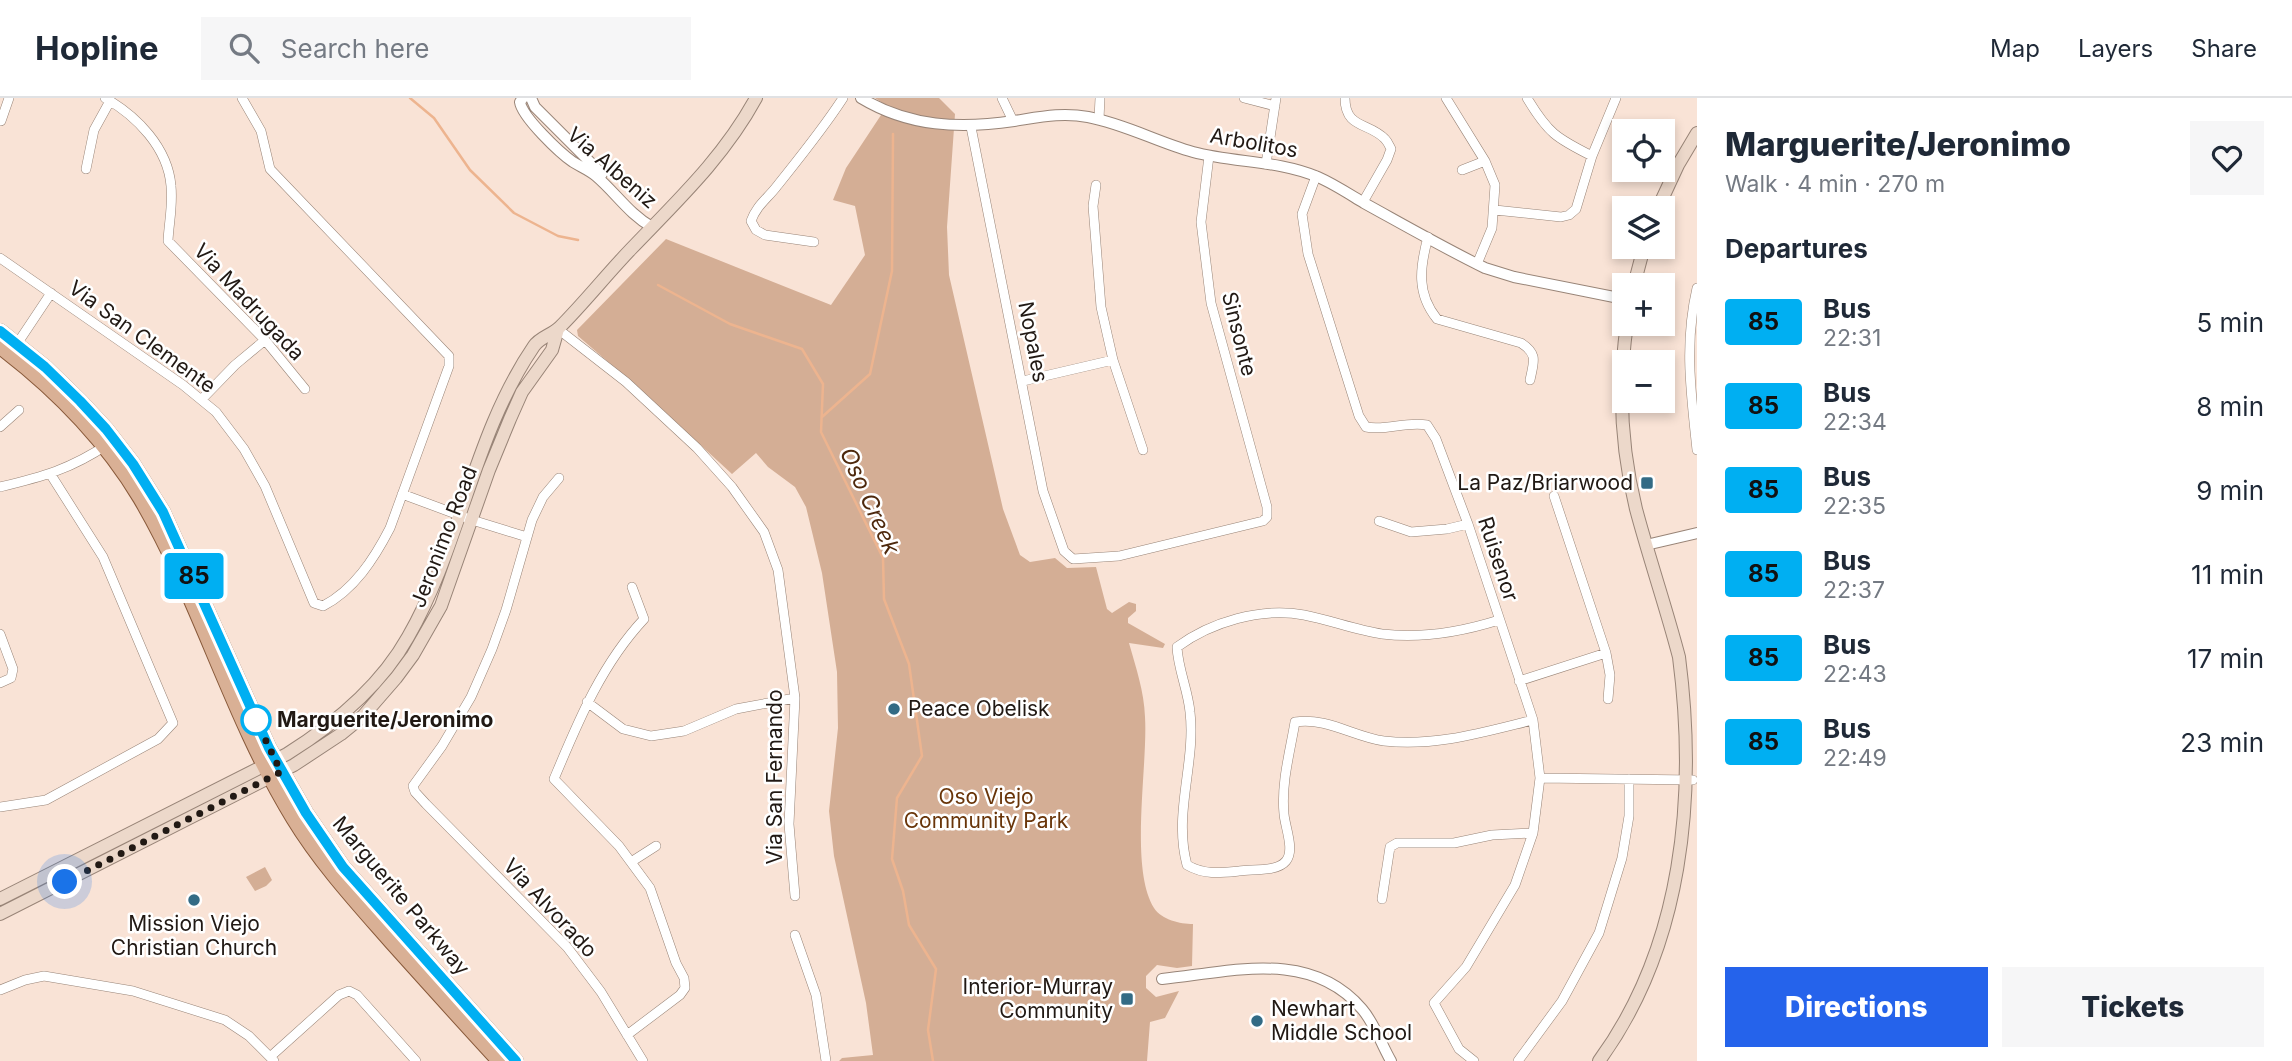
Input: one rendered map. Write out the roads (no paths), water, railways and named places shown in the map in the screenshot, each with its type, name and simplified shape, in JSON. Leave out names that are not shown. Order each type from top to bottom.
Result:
[{"type":"main road","name":"Jeronimo Road","points":[[0,899],[273,769],[345,713],[390,664],[408,639],[428,599],[474,469],[507,391],[536,342],[558,329],[699,178],[716,158],[756,98]]},
{"type":"main road","points":[[1664,196],[1697,133]]},
{"type":"main road","name":"Jeronimo Road","points":[[0,914],[341,734],[363,716],[414,655],[441,606],[510,419],[522,392],[552,350],[558,329]]},
{"type":"main road","name":"Marguerite Parkway","points":[[0,331],[9,348],[37,377],[109,443],[163,512],[294,821],[341,886],[499,1061]]},
{"type":"main road","points":[[1599,1061],[1638,998],[1667,932],[1686,856],[1693,780],[1691,726],[1682,670],[1631,486],[1623,432],[1622,373],[1626,336]]},
{"type":"main road","name":"Marguerite Parkway","points":[[273,769],[343,867],[516,1061]]},
{"type":"street","points":[[1,121],[9,98]]},
{"type":"street","points":[[242,98],[261,131],[270,169],[449,356],[449,366],[402,494],[527,537],[543,497],[559,478]]},
{"type":"street","name":"Via Albeniz","points":[[523,98],[520,102],[521,110],[545,136],[572,161],[596,176],[638,219],[652,227]]},
{"type":"street","name":"Via Albeniz","points":[[531,98],[535,107],[652,227]]},
{"type":"street","points":[[814,242],[765,235],[756,230],[751,220],[754,210],[771,194],[844,98]]},
{"type":"street","name":"Arbolitos","points":[[861,98],[908,119],[938,125],[971,127],[1062,114],[1099,119],[1209,156],[1286,166],[1316,176],[1476,264],[1514,277],[1612,297]]},
{"type":"street","points":[[1002,98],[1013,121]]},
{"type":"street","points":[[1099,119],[1100,98]]},
{"type":"street","points":[[1244,98],[1276,102],[1266,164]]},
{"type":"street","points":[[1345,98],[1345,108],[1352,120],[1385,139],[1391,149],[1363,202]]},
{"type":"street","points":[[1446,98],[1485,162],[1495,185],[1492,228],[1476,264]]},
{"type":"street","points":[[1527,98],[1547,128],[1562,141],[1592,156]]},
{"type":"street","points":[[1495,209],[1561,217],[1576,209],[1592,156],[1616,98]]},
{"type":"street","points":[[86,169],[94,130],[108,99]]},
{"type":"street","name":"Via Madrugada","points":[[108,99],[151,136],[167,167],[172,202],[169,241],[265,340],[305,389]]},
{"type":"street","points":[[545,136],[555,126]]},
{"type":"street","name":"Nopales","points":[[971,127],[1043,491],[1064,551],[1073,559]]},
{"type":"street","name":"Sinsonte","points":[[1073,559],[1119,556],[1263,521],[1268,517],[1211,303],[1201,222],[1209,156]]},
{"type":"street","points":[[1462,170],[1485,162]]},
{"type":"street","name":"Ruisenor","points":[[1316,176],[1302,214],[1308,254],[1359,416],[1366,427],[1378,429],[1416,423],[1427,425],[1436,439],[1468,524],[1533,720],[1540,778],[1533,833],[1515,885],[1466,967],[1434,1003],[1459,1049],[1474,1061]]},
{"type":"street","points":[[1096,185],[1093,206],[1101,307],[1113,360],[1143,450]]},
{"type":"street","points":[[1427,237],[1420,266],[1424,292],[1431,311],[1437,319],[1521,343],[1531,349],[1534,358],[1530,380]]},
{"type":"street","name":"Via San Clemente","points":[[0,258],[202,399],[229,427],[265,486],[314,603],[323,606],[343,593],[377,552],[390,528],[402,494]]},
{"type":"street","points":[[1697,288],[1692,310],[1688,370],[1697,450]]},
{"type":"street","points":[[9,348],[51,293]]},
{"type":"street","name":"Via San Fernando","points":[[558,329],[626,382],[697,448],[732,488],[764,532],[778,570],[794,698],[789,824],[795,896]]},
{"type":"street","points":[[202,399],[235,365],[265,340]]},
{"type":"street","points":[[1023,381],[1113,360]]},
{"type":"street","points":[[0,427],[19,410]]},
{"type":"street","points":[[0,487],[51,475],[76,464],[109,443]]},
{"type":"street","points":[[0,807],[46,800],[158,739],[173,723],[103,557],[51,475]]},
{"type":"street","points":[[1554,496],[1605,653],[1610,675],[1608,699]]},
{"type":"street","points":[[1379,521],[1411,532],[1468,524]]},
{"type":"street","points":[[1646,545],[1697,533]]},
{"type":"street","name":"Via Alvorado","points":[[527,537],[492,649],[471,697],[448,736],[416,779],[415,792],[567,947],[601,992],[643,1061]]},
{"type":"street","points":[[627,1035],[680,995],[685,988],[684,978],[676,963],[650,888],[619,846],[554,779],[587,702],[615,653],[644,619],[632,587]]},
{"type":"street","points":[[1499,620],[1461,632],[1417,636],[1381,634],[1300,614],[1271,612],[1217,625],[1187,639],[1177,647],[1178,662],[1191,712],[1181,819],[1187,865],[1199,872],[1219,873],[1275,867],[1285,862],[1291,852],[1284,811],[1284,782],[1296,722],[1310,720],[1382,741],[1417,743],[1441,741],[1533,720]]},
{"type":"street","points":[[0,634],[13,669],[11,678],[0,683]]},
{"type":"street","points":[[1519,681],[1605,653]]},
{"type":"street","points":[[587,702],[623,729],[651,736],[684,731],[736,709],[794,698]]},
{"type":"street","points":[[1540,778],[1693,780]]},
{"type":"street","points":[[1518,1061],[1562,1001],[1599,933],[1622,858],[1629,816],[1629,779]]},
{"type":"street","points":[[1382,899],[1387,856],[1390,847],[1397,843],[1454,844],[1492,835],[1533,833]]},
{"type":"street","points":[[631,862],[656,846]]},
{"type":"street","points":[[796,935],[816,995],[826,1061]]},
{"type":"street","points":[[1162,979],[1275,968],[1311,974],[1336,986],[1360,1007],[1391,1061]]},
{"type":"street","points":[[0,990],[44,976],[133,991],[225,1020],[248,1035],[272,1059],[339,995],[349,991],[357,996],[415,1061]]},
{"type":"waterway","name":"Oso Creek","points":[[410,98],[434,118],[470,170],[514,213],[558,236],[578,240]]},
{"type":"waterway","points":[[822,417],[870,374],[892,271],[893,134]]},
{"type":"waterway","name":"Oso Creek","points":[[658,285],[730,324],[802,349],[823,384],[821,432],[883,558],[884,599],[909,664],[922,756],[897,798],[892,859],[903,891],[909,925],[936,969],[928,1030],[933,1061]]},
{"type":"place","name":"La Paz/Briarwood","points":[[1647,483]]},
{"type":"place","name":"Peace Obelisk","points":[[894,709]]},
{"type":"place","name":"Marguerite/Jeronimo","points":[[256,720]]},
{"type":"place","name":"Mission Viejo Christian Church","points":[[194,900]]},
{"type":"place","name":"Interior-Murray Community","points":[[1127,999]]},
{"type":"place","name":"Newhart Middle School","points":[[1257,1021]]},
{"type":"park label","name":"Oso Viejo Community Park","points":[[986,809]]}]
